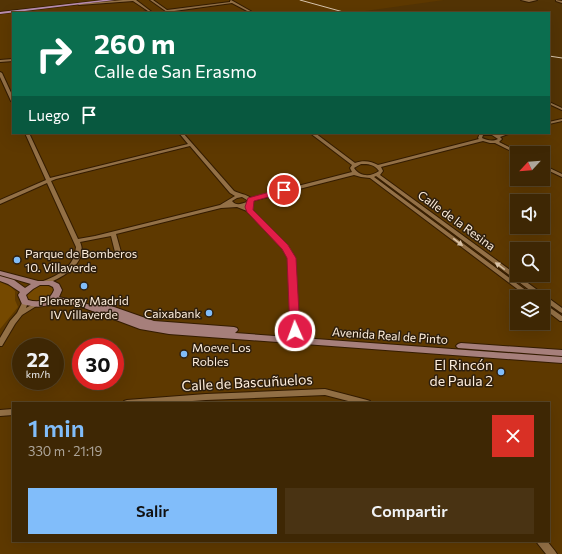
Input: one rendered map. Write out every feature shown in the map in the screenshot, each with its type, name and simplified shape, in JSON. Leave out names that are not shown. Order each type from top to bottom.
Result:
[{"type":"main road","points":[[0,12],[104,0]]},
{"type":"main road","points":[[0,12],[113,0]]},
{"type":"main road","points":[[0,273],[41,283]]},
{"type":"main road","points":[[0,278],[14,284],[24,291]]},
{"type":"main road","points":[[41,283],[24,291],[22,295],[24,302],[35,305],[43,304],[56,293]]},
{"type":"main road","name":"Avenida Real de Pinto","points":[[41,283],[51,283],[56,293],[81,304],[150,328],[169,331],[562,353]]},
{"type":"main road","name":"Avenida Real de Pinto","points":[[296,339],[562,360]]},
{"type":"street","points":[[84,2],[99,0]]},
{"type":"street","points":[[59,6],[134,0],[151,12]]},
{"type":"street","points":[[151,0],[167,11],[233,2]]},
{"type":"street","points":[[229,0],[251,12]]},
{"type":"street","points":[[522,0],[536,0]]},
{"type":"street","points":[[557,0],[562,2]]},
{"type":"street","points":[[3,63],[12,60]]},
{"type":"street","points":[[0,73],[12,99]]},
{"type":"street","points":[[550,103],[562,109]]},
{"type":"street","points":[[550,123],[562,120]]},
{"type":"street","points":[[27,134],[77,241],[79,252]]},
{"type":"street","points":[[182,134],[231,197],[236,206]]},
{"type":"street","points":[[313,134],[358,164]]},
{"type":"street","points":[[320,134],[358,164]]},
{"type":"street","points":[[482,140],[479,137],[482,134],[498,136],[505,134]]},
{"type":"street","points":[[497,142],[500,139],[498,136]]},
{"type":"street","points":[[355,173],[352,168],[358,164],[370,163],[379,166],[482,140],[497,142],[510,149]]},
{"type":"street","points":[[0,202],[49,180],[191,145]]},
{"type":"street","points":[[236,206],[258,197],[355,173],[370,176],[377,175],[381,171],[379,166]]},
{"type":"street","points":[[550,170],[562,176]]},
{"type":"street","name":"Calle de la Resina","points":[[377,175],[533,290]]},
{"type":"street","name":"Calle de la Resina","points":[[370,176],[523,290]]},
{"type":"street","points":[[221,206],[231,197],[239,196],[249,200]]},
{"type":"street","points":[[249,200],[250,210]]},
{"type":"street","points":[[77,241],[113,234],[221,206],[236,206],[250,210],[285,247],[292,258],[296,339]]},
{"type":"street","points":[[113,234],[118,252]]},
{"type":"street","points":[[56,293],[63,274],[74,262],[86,243],[95,238]]},
{"type":"street","points":[[41,283],[63,274]]},
{"type":"street","points":[[20,314],[24,302]]},
{"type":"street","name":"Calle de la Resina","points":[[550,302],[562,311]]},
{"type":"street","points":[[0,344],[12,323],[20,314],[35,305]]},
{"type":"street","points":[[550,310],[562,319]]},
{"type":"street","name":"Calle de Bascuñuelos","points":[[140,402],[206,397],[325,392],[363,402]]},
{"type":"street","points":[[0,413],[12,412]]},
{"type":"street","points":[[542,542],[552,554]]},
{"type":"shaded area","points":[[129,0],[444,0],[358,12],[18,12]]},
{"type":"shaded area","points":[[12,13],[12,134],[550,134],[550,105],[562,111],[562,554],[0,554],[0,14]]},
{"type":"shaded area","points":[[0,282],[11,287],[15,291],[15,300],[18,307],[0,329]]},
{"type":"shaded area","points":[[42,285],[50,285],[55,288],[51,298],[36,302],[27,297],[28,292]]},
{"type":"railway","points":[[300,0],[343,12]]},
{"type":"railway","points":[[550,56],[562,58]]},
{"type":"place","name":"Parque de Bomberos 10. Villaverde","points":[[17,260]]},
{"type":"place","name":"Plenergy Madrid IV Villaverde","points":[[84,286]]},
{"type":"place","name":"Caixabank","points":[[209,313]]},
{"type":"place","name":"Moeve Los Robles","points":[[184,354]]},
{"type":"place","name":"El Rincón de Paula 2","points":[[501,372]]},
{"type":"route","points":[[284,190],[250,200],[249,207],[250,210],[285,247],[292,258],[295,331]]}]
